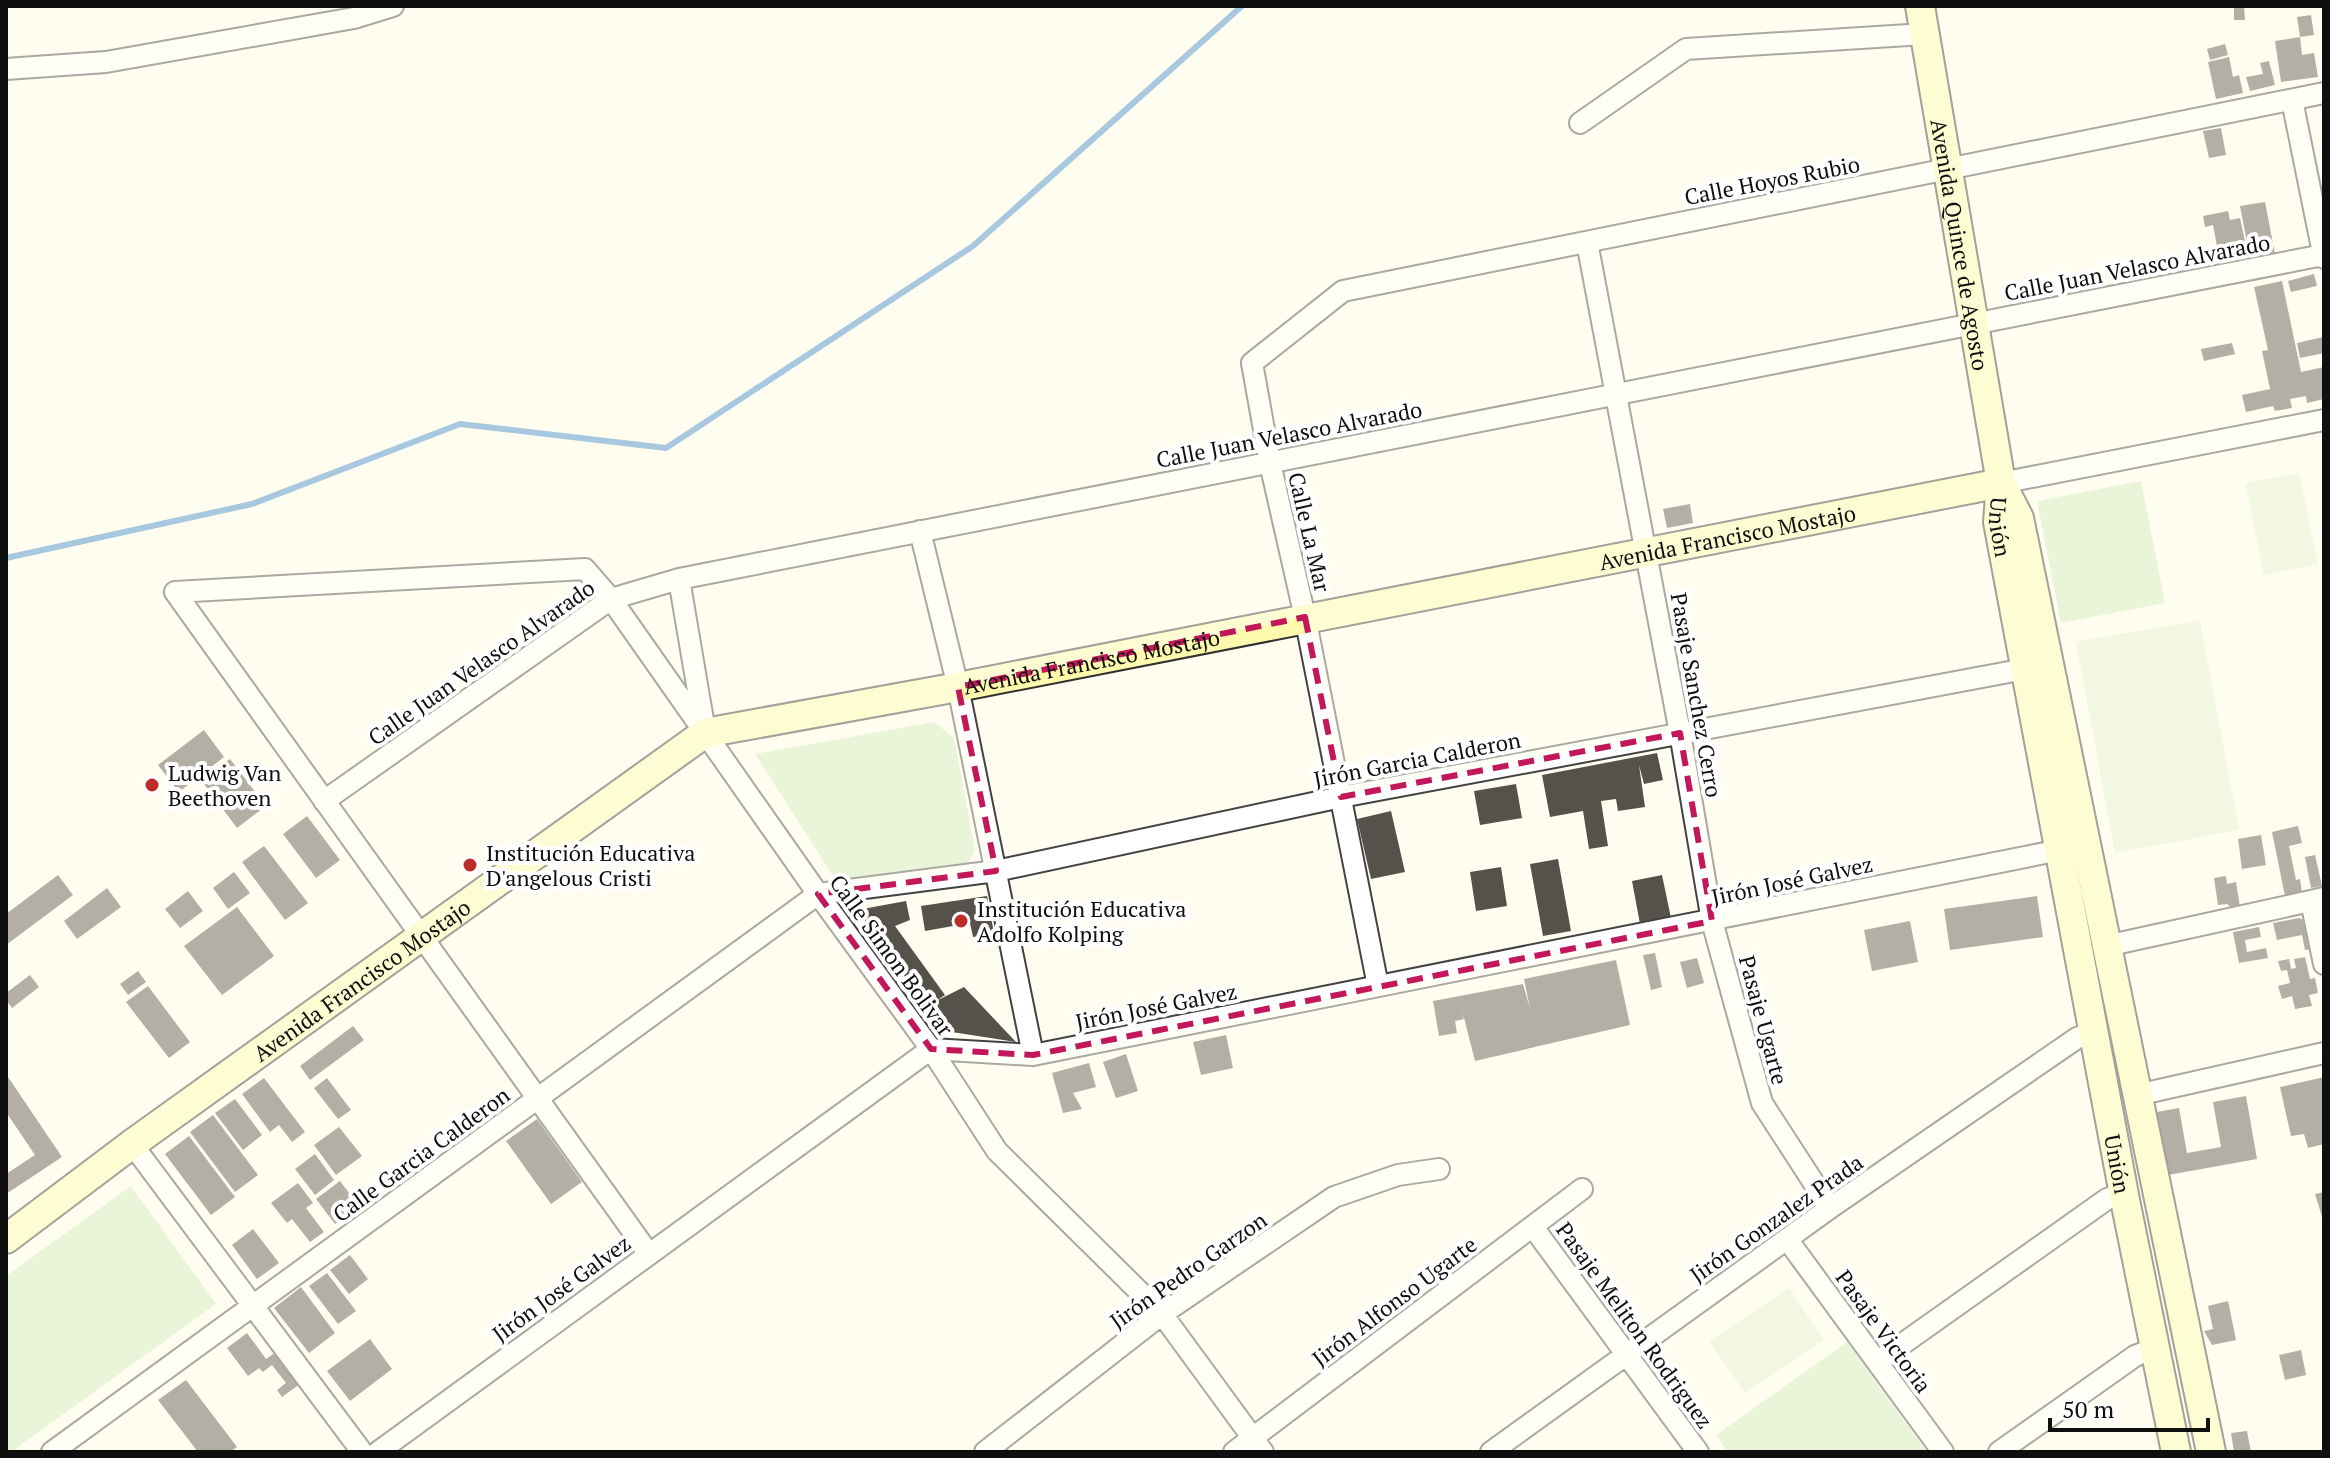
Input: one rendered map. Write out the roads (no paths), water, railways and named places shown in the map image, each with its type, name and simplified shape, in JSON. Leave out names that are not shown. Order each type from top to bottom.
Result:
[{"type":"street","points":[[6,69],[106,62],[354,18],[393,6]]},
{"type":"street","name":"Avenida Quince de Agosto","points":[[1920,6],[2001,483]]},
{"type":"street","points":[[1580,123],[1686,49],[1924,34]]},
{"type":"street","name":"Calle Hoyos Rubio","points":[[1252,363],[1343,291],[2324,93]]},
{"type":"street","points":[[2292,100],[2324,257]]},
{"type":"street","name":"Pasaje Sanchez Cerro","points":[[1587,242],[1680,733],[1712,921]]},
{"type":"street","name":"Calle Juan Velasco Alvarado","points":[[324,801],[611,599],[679,579],[1616,393],[2324,257]]},
{"type":"street","name":"Calle La Mar","points":[[1252,363],[1378,986]]},
{"type":"street","name":"Avenida Francisco Mostajo","points":[[6,1239],[132,1144],[705,733],[958,687],[2324,420]]},
{"type":"street","name":"Unión","points":[[2001,483],[1998,522],[2176,1452]]},
{"type":"street","name":"Unión","points":[[2001,483],[2019,518],[2211,1452]]},
{"type":"street","points":[[920,531],[958,687],[1033,1055]]},
{"type":"street","name":"Calle Simon Bolivar","points":[[324,801],[175,592],[585,569],[611,599],[931,1049],[997,1151],[1162,1314],[1258,1445]]},
{"type":"street","points":[[679,579],[705,733]]},
{"type":"street","name":"Jirón Garcia Calderon","points":[[818,894],[996,871],[1341,797],[2025,669]]},
{"type":"street","points":[[324,801],[649,1254]]},
{"type":"street","name":"Jirón José Galvez","points":[[378,1452],[931,1049],[1033,1055],[2060,850]]},
{"type":"street","name":"Calle Garcia Calderon","points":[[52,1452],[818,894]]},
{"type":"street","points":[[2106,946],[2318,900],[2324,964]]},
{"type":"street","name":"Pasaje Ugarte","points":[[1712,921],[1762,1103],[1830,1208]]},
{"type":"street","name":"Jirón Gonzalez Prada","points":[[1491,1452],[1830,1208],[2077,1038],[2094,1032]]},
{"type":"street","points":[[2137,1095],[2324,1053]]},
{"type":"street","points":[[132,1144],[362,1452]]},
{"type":"street","name":"Jirón Pedro Garzon","points":[[985,1452],[1162,1314],[1334,1197],[1398,1175],[1439,1169]]},
{"type":"street","name":"Jirón Alfonso Ugarte","points":[[1234,1452],[1258,1445],[1582,1189]]},
{"type":"street","points":[[1877,1362],[2107,1199],[2124,1193]]},
{"type":"street","name":"Pasaje Meliton Rodriguez","points":[[1533,1227],[1698,1452]]},
{"type":"street","name":"Pasaje Victoria","points":[[1787,1239],[1943,1452]]},
{"type":"street","points":[[1999,1452],[2135,1356],[2155,1348]]},
{"type":"waterway","points":[[6,558],[252,504],[460,424],[666,448],[973,246],[1242,6]]},
{"type":"place","name":"Ludwig Van Beethoven","points":[[152,785]]},
{"type":"place","name":"Institución Educativa D'angelous Cristi","points":[[470,865]]},
{"type":"place","name":"Institución Educativa Adolfo Kolping","points":[[961,921]]}]
